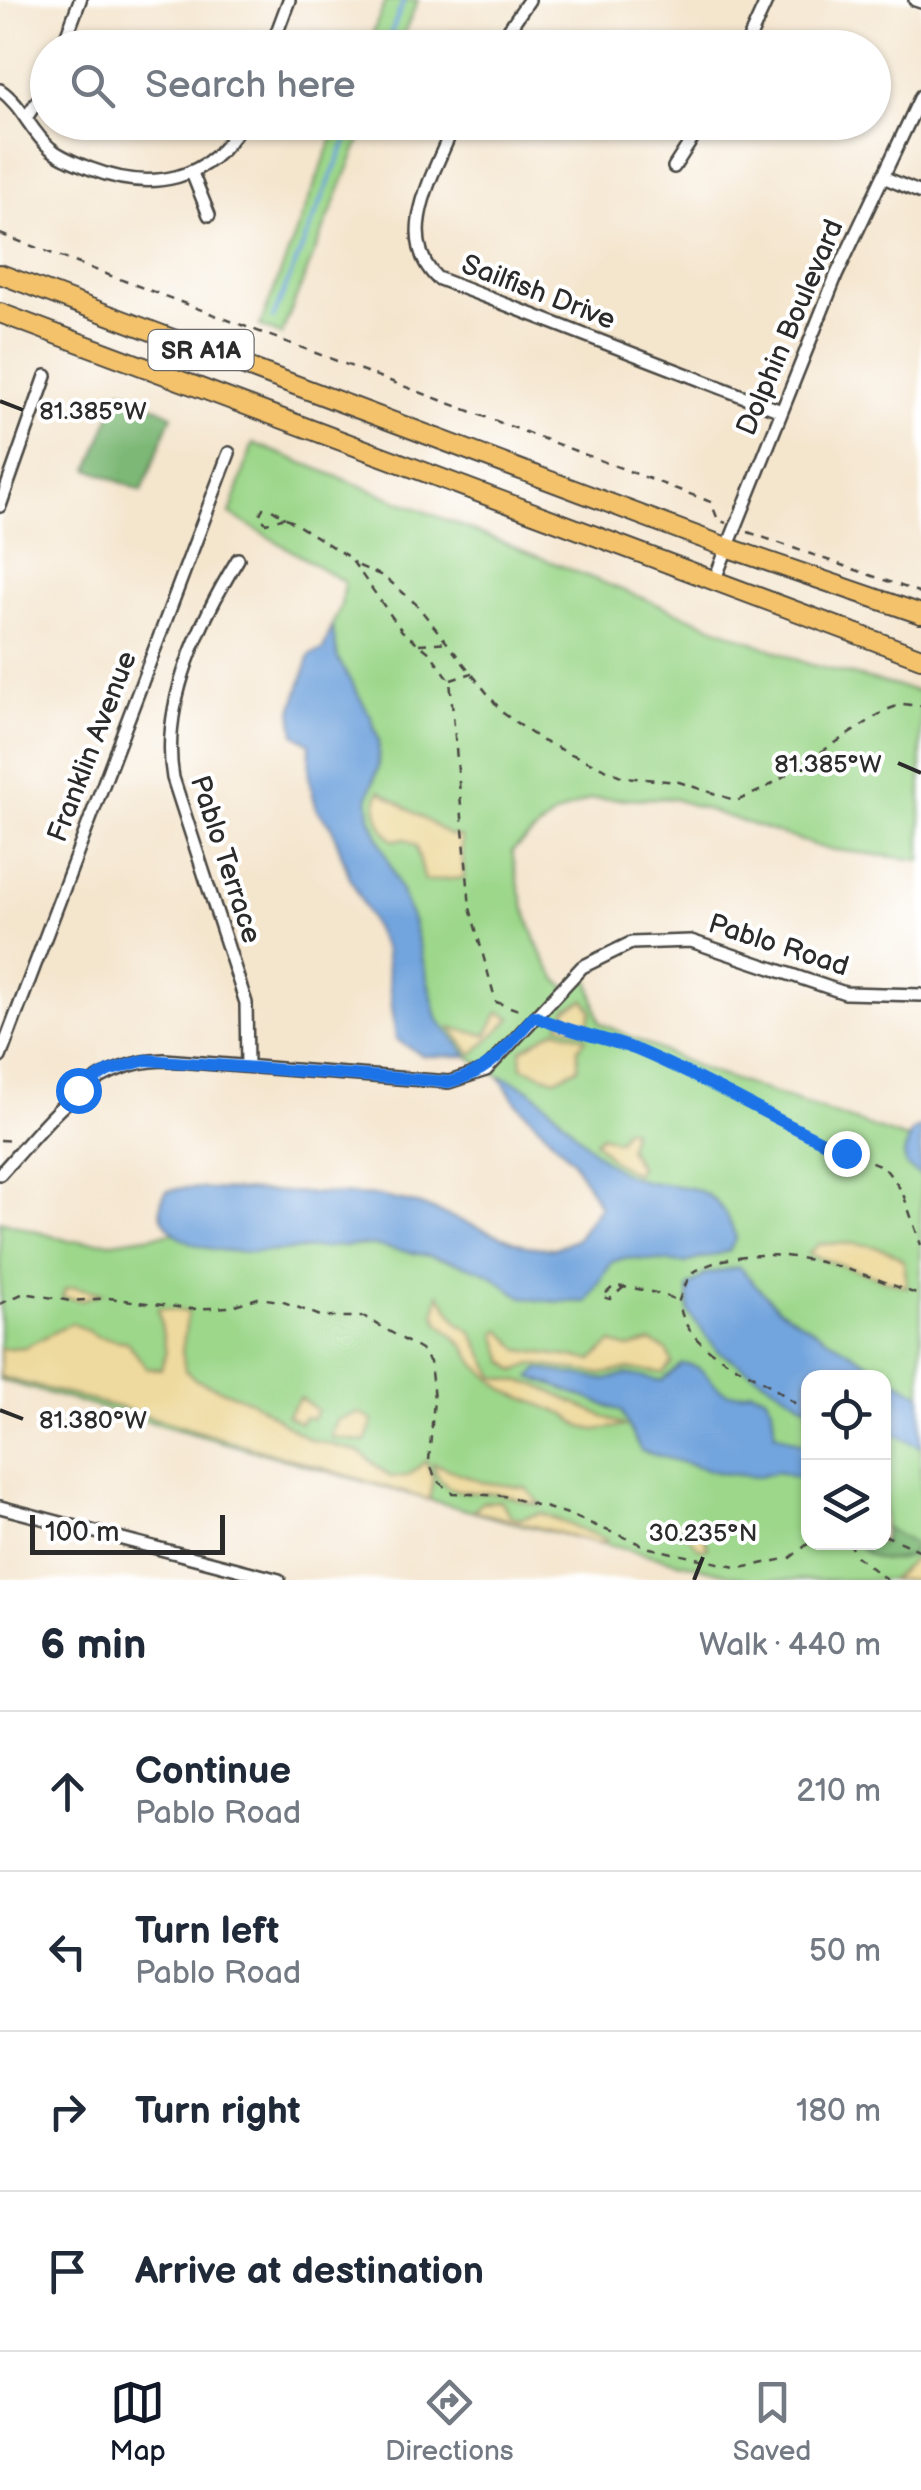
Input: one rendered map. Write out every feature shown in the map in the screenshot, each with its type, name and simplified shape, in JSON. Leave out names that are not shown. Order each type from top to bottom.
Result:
[{"type":"main road","name":"SR A1A","points":[[0,274],[726,548],[921,614]]},
{"type":"main road","name":"SR A1A","points":[[0,313],[921,658]]},
{"type":"main road","points":[[342,442],[354,408]]},
{"type":"street","points":[[69,30],[80,0]]},
{"type":"street","points":[[277,30],[288,0]]},
{"type":"street","points":[[509,30],[530,0]]},
{"type":"street","points":[[753,30],[767,0]]},
{"type":"street","points":[[0,90],[30,123]]},
{"type":"street","name":"Dolphin Boulevard","points":[[714,582],[836,276],[921,96]]},
{"type":"street","points":[[26,118],[30,112]]},
{"type":"street","points":[[43,140],[51,150],[106,174],[157,182],[192,174],[224,150],[230,140]]},
{"type":"street","name":"Sailfish Drive","points":[[448,140],[418,222],[418,249],[437,278],[781,410]]},
{"type":"street","points":[[674,167],[691,140]]},
{"type":"street","points":[[192,174],[209,216]]},
{"type":"street","points":[[883,177],[921,193]]},
{"type":"street","points":[[0,506],[46,376]]},
{"type":"street","name":"Franklin Avenue","points":[[0,1058],[229,453]]},
{"type":"street","name":"Pablo Terrace","points":[[238,560],[204,622],[180,688],[170,742],[173,778],[246,1003],[246,1066]]},
{"type":"street","name":"Pablo Road","points":[[0,1174],[78,1090],[108,1071],[146,1060],[449,1082],[470,1078],[486,1070],[534,1016],[595,958],[631,943],[656,939],[708,945],[846,993],[921,995]]},
{"type":"street","points":[[0,1506],[280,1580]]},
{"type":"path","points":[[0,234],[711,502],[718,520],[921,593]]},
{"type":"path","points":[[286,518],[266,523],[259,516],[267,508],[286,518],[358,565],[399,588],[450,642],[503,713],[552,747],[622,777],[680,782],[737,800],[764,789],[886,710],[903,704],[921,706]]},
{"type":"path","points":[[358,565],[402,631],[437,660],[450,680],[473,924],[496,1002],[650,1056],[828,1144],[884,1167],[902,1190],[921,1245]]},
{"type":"path","points":[[417,644],[450,642]]},
{"type":"path","points":[[450,680],[474,673]]},
{"type":"path","points":[[801,1408],[713,1354],[686,1323],[679,1300],[686,1280],[697,1270],[770,1256],[827,1263],[921,1296]]},
{"type":"path","points":[[624,1286],[679,1300]]},
{"type":"path","points":[[0,1304],[24,1293],[71,1302],[109,1298],[192,1308],[228,1307],[258,1298],[281,1301],[323,1317],[365,1316],[421,1350],[430,1362],[434,1398],[429,1462],[436,1480],[452,1493],[504,1496],[565,1513],[650,1548],[741,1568],[790,1558],[801,1549]]},
{"type":"path","points":[[891,1538],[921,1551]]},
{"type":"path","points":[[853,1550],[887,1580]]},
{"type":"green space","points":[[386,0],[418,0],[405,30],[374,30]]},
{"type":"green space","points":[[332,140],[360,140],[281,335],[260,326]]},
{"type":"green space","points":[[121,389],[172,415],[142,491],[89,469]]},
{"type":"green space","points":[[253,443],[808,664],[921,692],[921,860],[826,849],[671,798],[590,799],[555,815],[512,851],[531,927],[548,966],[570,989],[588,974],[600,1023],[702,1069],[907,1139],[921,1127],[921,1580],[753,1580],[495,1518],[0,1380],[0,1221],[69,1241],[113,1242],[174,1233],[163,1218],[161,1203],[167,1191],[184,1188],[378,1196],[420,1205],[526,1246],[552,1249],[576,1240],[600,1206],[572,1159],[516,1102],[499,1076],[468,1056],[437,1018],[413,921],[370,817],[368,797],[378,768],[379,741],[371,717],[338,659],[332,626],[341,605],[344,582],[230,514]]},
{"type":"green space","points":[[891,1531],[914,1544],[911,1555],[896,1560],[881,1560],[863,1550],[891,1550]]},
{"type":"sand","points":[[380,791],[449,835],[461,837],[464,878],[425,881],[416,846],[405,839],[392,840],[381,823],[377,810]]},
{"type":"sand","points":[[585,1000],[592,1011],[585,1033],[559,1024],[568,1008]]},
{"type":"sand","points":[[499,1012],[512,1018],[472,1055],[451,1028],[487,1035]]},
{"type":"sand","points":[[556,1029],[586,1039],[578,1048],[578,1068],[555,1079],[522,1067],[521,1050]]},
{"type":"sand","points":[[625,1128],[632,1130],[628,1148],[639,1167],[635,1174],[612,1160],[595,1141],[602,1135],[618,1141]]},
{"type":"sand","points":[[819,1244],[864,1245],[886,1250],[904,1262],[907,1287],[808,1254]]},
{"type":"sand","points":[[65,1289],[102,1293],[81,1300],[62,1297]]},
{"type":"sand","points":[[439,1294],[459,1324],[471,1331],[495,1377],[536,1385],[625,1426],[595,1430],[582,1427],[566,1415],[506,1391],[476,1365],[465,1347],[439,1322],[435,1313]]},
{"type":"sand","points":[[158,1308],[188,1312],[182,1351],[185,1370],[196,1380],[253,1402],[308,1439],[360,1452],[390,1477],[407,1476],[426,1461],[433,1478],[429,1500],[114,1406],[0,1377],[0,1349],[25,1347],[72,1323],[99,1337],[127,1342],[147,1368],[161,1369],[166,1352]]},
{"type":"sand","points":[[501,1330],[520,1350],[592,1360],[612,1343],[628,1348],[652,1342],[668,1351],[672,1363],[663,1373],[629,1369],[602,1374],[532,1364],[516,1371],[505,1361],[496,1334]]},
{"type":"sand","points":[[300,1398],[317,1410],[313,1418],[305,1417],[299,1423],[287,1415]]},
{"type":"sand","points":[[360,1413],[373,1421],[366,1442],[331,1437],[337,1420]]},
{"type":"sand","points":[[433,1463],[481,1482],[526,1488],[541,1505],[501,1494],[451,1488],[437,1475]]},
{"type":"sand","points":[[501,1501],[510,1515],[519,1519],[541,1513],[607,1540],[602,1544],[473,1511],[482,1502]]},
{"type":"sand","points":[[688,1525],[700,1525],[708,1548],[700,1549],[683,1531]]},
{"type":"sand","points":[[914,1559],[921,1559],[921,1580],[890,1580]]},
{"type":"water","points":[[332,626],[338,659],[371,717],[379,741],[378,768],[368,797],[370,817],[413,921],[437,1018],[468,1056],[423,1056],[396,1039],[385,950],[349,875],[331,825],[317,810],[309,779],[310,744],[295,734],[292,711],[310,655],[323,650]]},
{"type":"water","points":[[499,1076],[535,1094],[593,1150],[625,1174],[702,1192],[715,1201],[736,1238],[729,1251],[685,1263],[624,1258],[612,1262],[587,1302],[549,1301],[521,1296],[492,1276],[462,1264],[383,1247],[239,1252],[210,1249],[185,1240],[162,1216],[161,1204],[167,1191],[184,1188],[378,1196],[420,1205],[526,1246],[552,1249],[576,1240],[600,1206],[572,1159],[516,1102]]},
{"type":"water","points":[[921,1127],[921,1176],[906,1166],[904,1154],[911,1132]]},
{"type":"water","points":[[739,1267],[778,1308],[880,1370],[801,1370],[801,1403],[718,1351],[689,1313],[688,1287],[706,1274]]},
{"type":"water","points":[[682,1364],[693,1365],[727,1393],[751,1390],[765,1395],[772,1407],[775,1433],[801,1443],[801,1477],[777,1472],[758,1477],[720,1473],[641,1451],[621,1411],[531,1377],[539,1369],[606,1380],[626,1374],[662,1381]]},
{"type":"water","points":[[891,1377],[921,1395],[921,1447],[891,1432]]},
{"type":"waterway","points":[[392,30],[404,0]]},
{"type":"waterway","points":[[273,318],[347,140]]},
{"type":"route","points":[[78,1090],[108,1071],[146,1060],[449,1082],[486,1070],[534,1016],[565,1031],[617,1043],[712,1083],[846,1153]]}]
